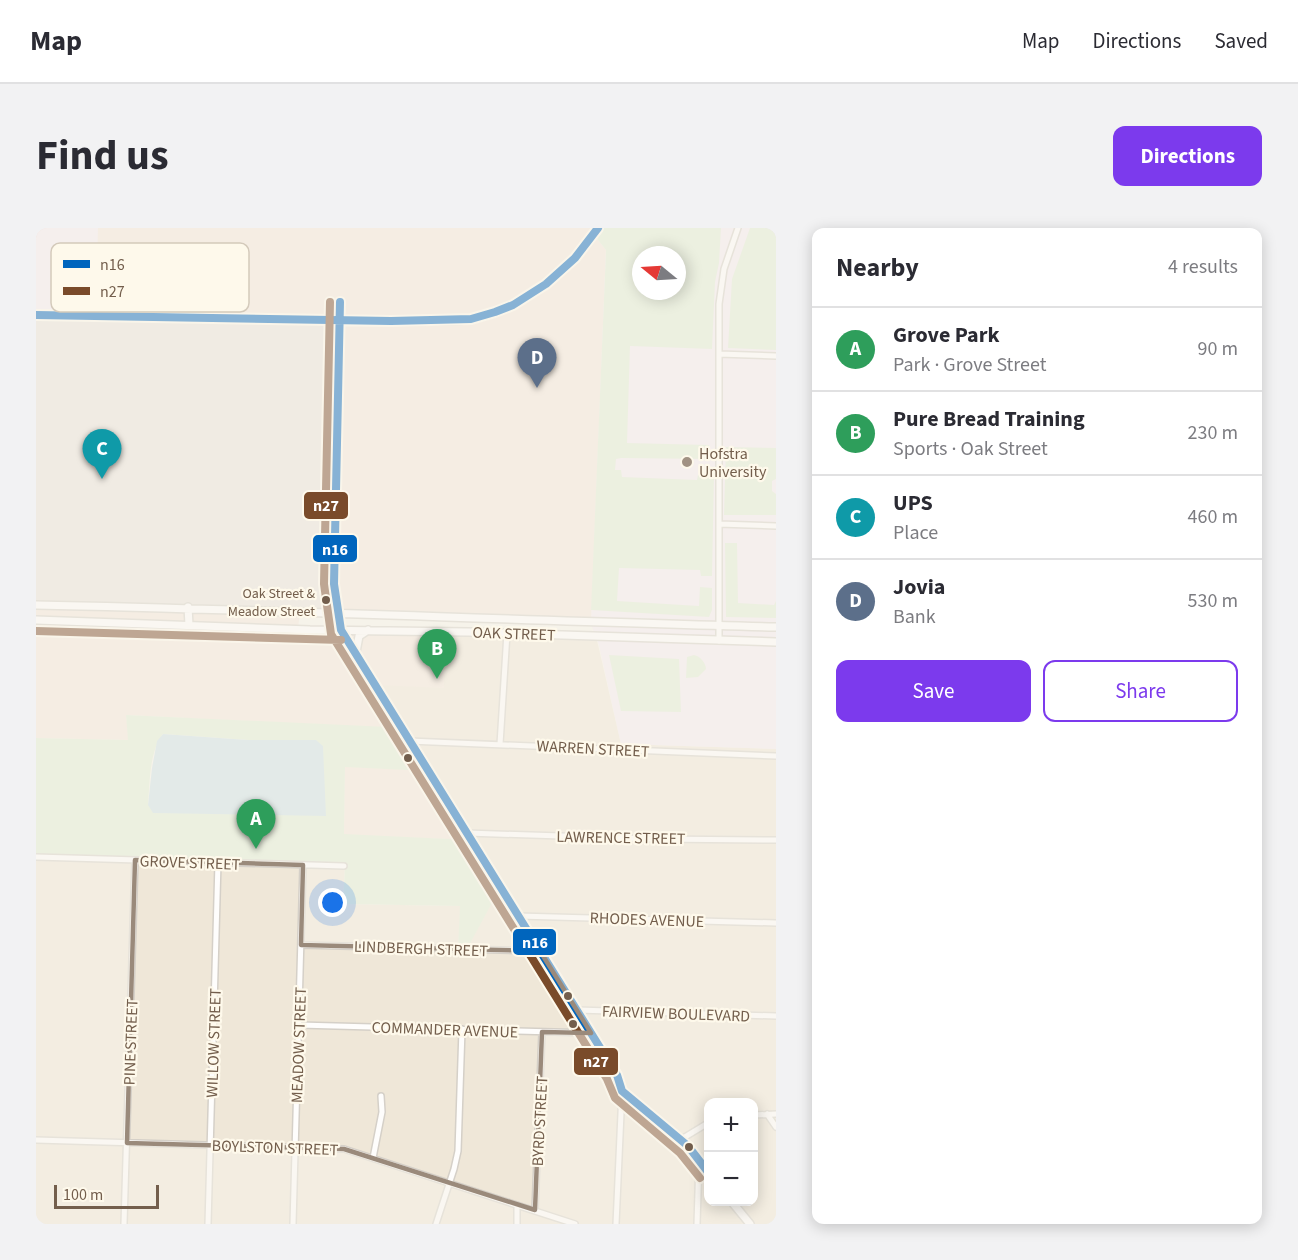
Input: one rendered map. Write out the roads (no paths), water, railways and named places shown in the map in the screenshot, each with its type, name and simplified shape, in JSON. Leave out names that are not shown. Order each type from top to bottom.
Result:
[{"type":"street","points":[[36,315],[457,321],[477,318],[502,310],[537,290],[561,272],[590,241],[598,228]]},
{"type":"street","points":[[718,641],[718,354],[721,283],[738,228]]},
{"type":"street","points":[[340,320],[334,584],[341,630],[617,1075],[622,1091],[616,1224]]},
{"type":"street","points":[[718,354],[776,356]]},
{"type":"street","points":[[719,524],[776,526]]},
{"type":"street","name":"OAK STREET","points":[[36,605],[188,607],[338,614],[776,627]]},
{"type":"street","points":[[46,605],[46,620]]},
{"type":"street","points":[[188,607],[189,625]]},
{"type":"street","name":"OAK STREET","points":[[36,620],[776,642]]},
{"type":"street","points":[[356,655],[359,636],[368,630]]},
{"type":"street","points":[[500,744],[507,633]]},
{"type":"street","name":"WARREN STREET","points":[[409,741],[776,756]]},
{"type":"street","name":"LAWRENCE STREET","points":[[466,833],[776,840]]},
{"type":"street","name":"GROVE STREET","points":[[36,857],[344,866]]},
{"type":"street","name":"PINE STREET","points":[[124,1224],[135,860]]},
{"type":"street","name":"WILLOW STREET","points":[[208,1224],[218,862]]},
{"type":"street","name":"MEADOW STREET","points":[[293,1224],[303,865]]},
{"type":"street","name":"RHODES AVENUE","points":[[518,916],[776,923]]},
{"type":"street","name":"LINDBERGH STREET","points":[[301,945],[540,951]]},
{"type":"street","name":"FAIRVIEW BOULEVARD","points":[[577,1010],[776,1016]]},
{"type":"street","name":"COMMANDER AVENUE","points":[[299,1025],[591,1033]]},
{"type":"street","points":[[436,1224],[458,1151],[462,1029]]},
{"type":"street","name":"BYRD STREET","points":[[535,1210],[542,1032]]},
{"type":"street","points":[[622,1091],[680,1140],[704,1167]]},
{"type":"street","points":[[373,1158],[382,1112],[381,1096]]},
{"type":"street","points":[[767,1114],[776,1127]]},
{"type":"street","points":[[758,1115],[776,1114]]},
{"type":"street","points":[[680,1140],[704,1125]]},
{"type":"street","name":"BOYLSTON STREET","points":[[36,1140],[344,1149],[575,1224]]},
{"type":"street","points":[[697,1224],[699,1160]]},
{"type":"street","points":[[517,1205],[517,1224]]},
{"type":"street","points":[[735,1206],[750,1224]]},
{"type":"place","name":"Jovia","points":[[537,388]]},
{"type":"place","name":"Hofstra University","points":[[687,462]]},
{"type":"place","name":"UPS","points":[[102,479]]},
{"type":"place","name":"Oak Street & Meadow Street","points":[[326,600]]},
{"type":"place","name":"Pure Bread Training","points":[[437,679]]},
{"type":"place","name":"Grove Park","points":[[256,849]]}]
